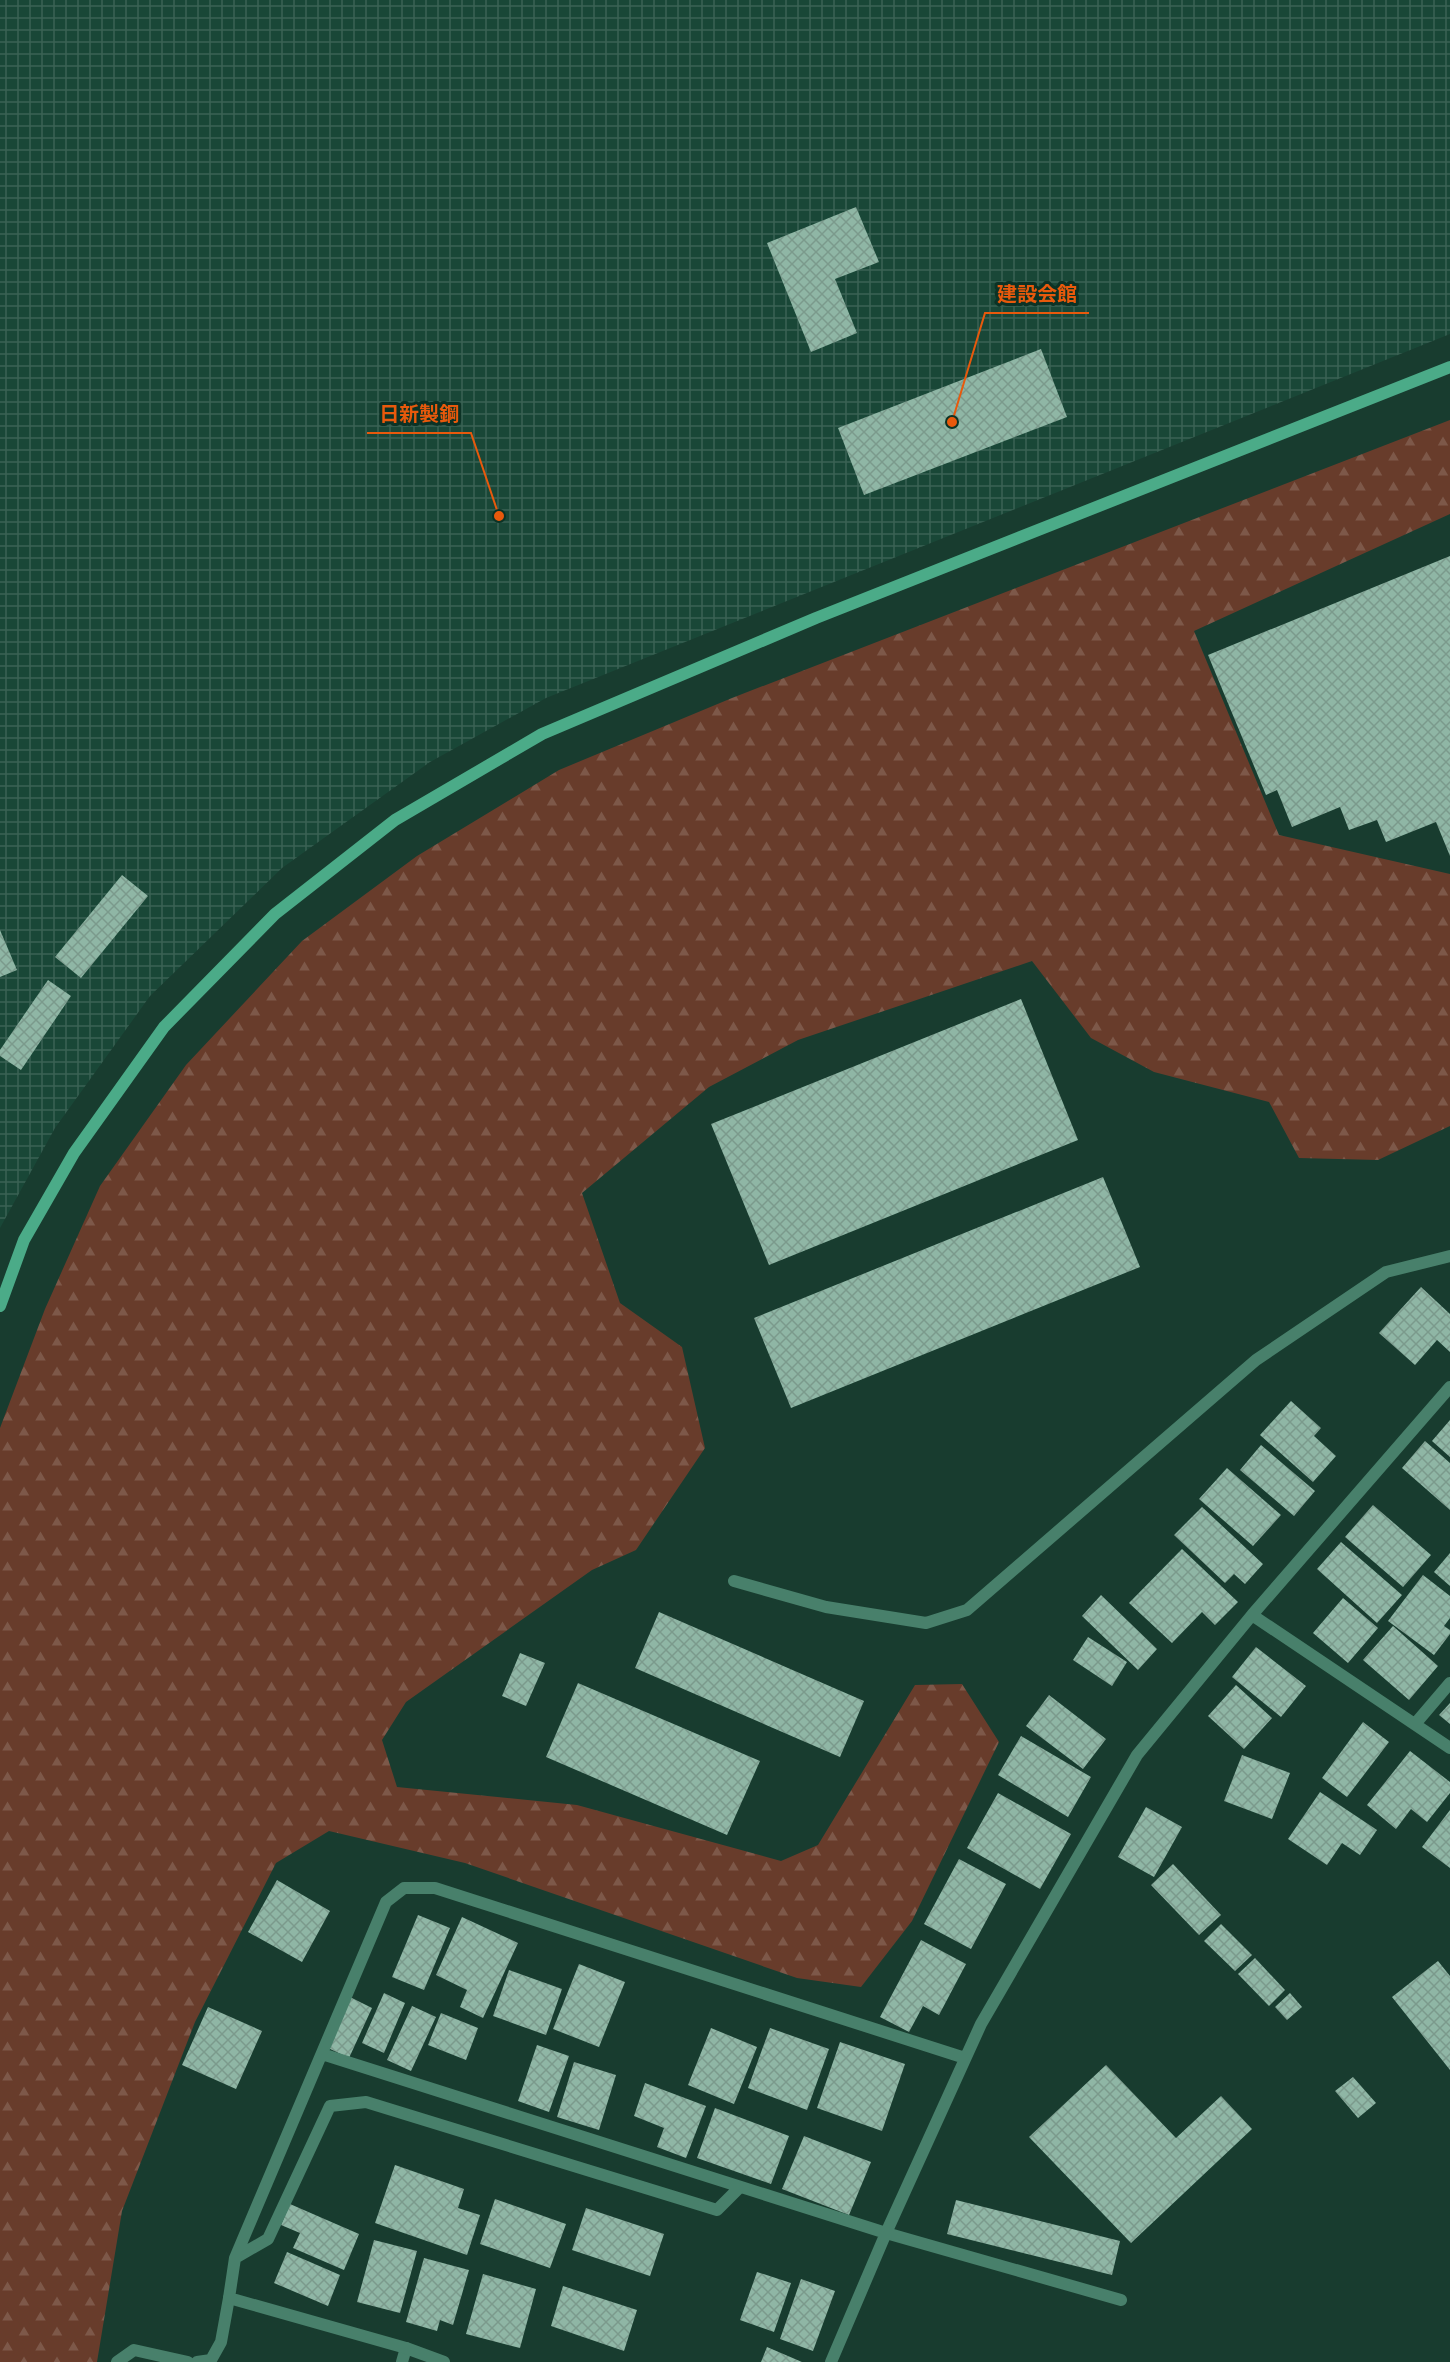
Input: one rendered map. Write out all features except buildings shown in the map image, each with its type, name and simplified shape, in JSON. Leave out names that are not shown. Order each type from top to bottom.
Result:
[{"type":"street","points":[[0,1306],[24,1240],[74,1153],[164,1027],[275,915],[395,820],[543,734],[816,618],[1450,367]]},
{"type":"street","points":[[735,1581],[826,1607],[926,1623],[967,1610],[1256,1360],[1386,1272],[1450,1256]]},
{"type":"street","points":[[831,2362],[886,2233],[981,2024],[1137,1755],[1252,1615],[1450,1387]]},
{"type":"street","points":[[1252,1615],[1450,1748]]},
{"type":"street","points":[[1415,1724],[1450,1683]]},
{"type":"street","points":[[197,2362],[211,2360],[221,2342],[235,2258],[386,1902],[404,1888],[435,1888],[965,2058]]},
{"type":"street","points":[[322,2054],[886,2233],[1121,2300]]},
{"type":"street","points":[[235,2258],[268,2239],[330,2106],[366,2102],[717,2210],[740,2187]]},
{"type":"street","points":[[229,2298],[406,2348],[444,2362]]},
{"type":"street","points":[[402,2362],[406,2348]]},
{"type":"street","points":[[117,2362],[134,2350],[188,2362]]},
{"type":"shaded area","points":[[0,0],[1450,0],[1450,334],[546,698],[430,762],[282,868],[150,996],[55,1128],[0,1228]]},
{"type":"green space","points":[[1450,420],[1450,514],[1194,631],[1279,835],[1450,874],[1450,1126],[1378,1160],[1299,1158],[1269,1102],[1154,1072],[1091,1038],[1032,961],[798,1040],[709,1087],[582,1193],[620,1303],[682,1347],[705,1448],[636,1550],[592,1570],[406,1702],[382,1740],[397,1787],[577,1805],[781,1861],[818,1845],[915,1685],[962,1684],[999,1742],[912,1921],[861,1987],[797,1978],[465,1863],[329,1831],[276,1863],[195,2022],[122,2211],[97,2362],[0,2362],[0,1428],[45,1309],[100,1186],[186,1065],[302,941],[417,856],[559,770],[732,698]]},
{"type":"place","name":"建設会館","points":[[952,422]]},
{"type":"place","name":"日新製鋼","points":[[499,516]]}]
